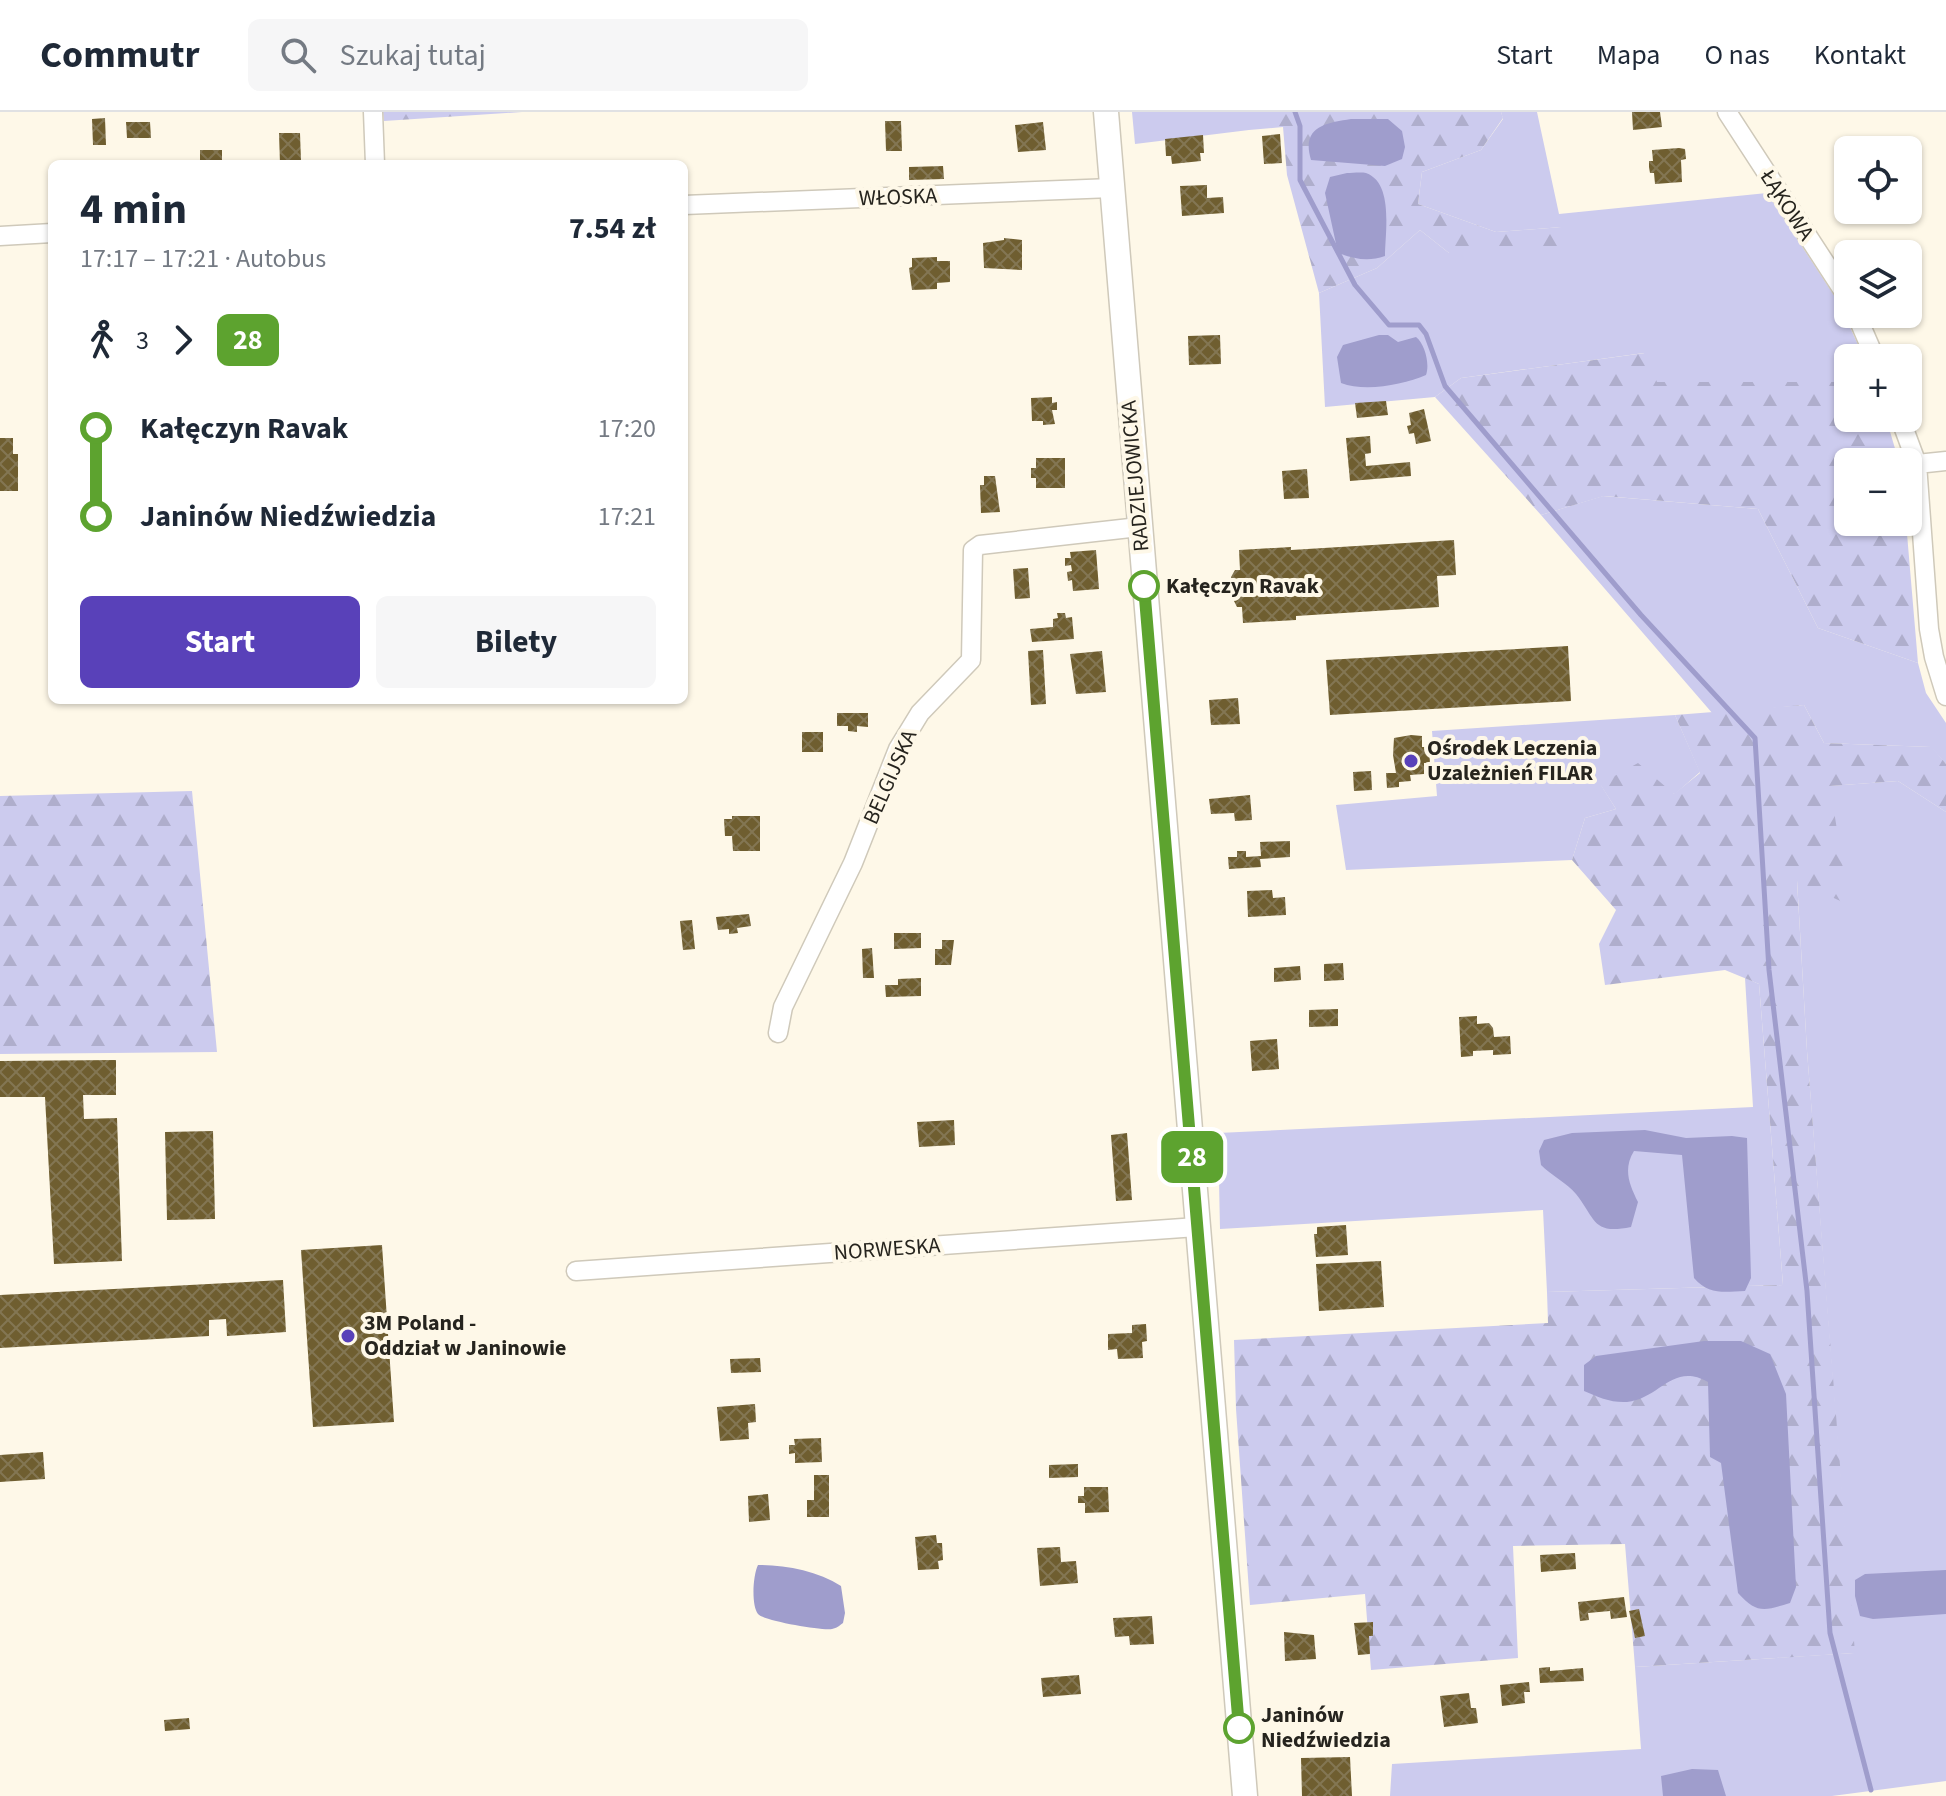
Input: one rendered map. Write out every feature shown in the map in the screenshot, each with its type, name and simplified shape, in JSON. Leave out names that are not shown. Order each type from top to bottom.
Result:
[{"type":"main road","name":"RADZIEJOWICKA","points":[[1106,112],[1245,1796]]},
{"type":"street","points":[[373,112],[375,160]]},
{"type":"street","name":"ŁĄKOWA","points":[[1727,112],[1834,276]]},
{"type":"street","name":"WŁOSKA","points":[[688,205],[1112,188]]},
{"type":"street","points":[[0,236],[48,233]]},
{"type":"street","points":[[1922,463],[1946,461]]},
{"type":"street","name":"BELGIJSKA","points":[[778,1033],[783,1007],[853,863],[898,749],[920,713],[971,660],[973,550],[980,545],[1139,527]]},
{"type":"street","points":[[1922,533],[1929,629],[1946,696]]},
{"type":"street","name":"NORWESKA","points":[[576,1271],[1197,1227]]},
{"type":"green space","points":[[383,112],[522,112],[384,121]]},
{"type":"green space","points":[[1132,112],[1249,112],[1249,130],[1135,144]]},
{"type":"green space","points":[[1249,112],[1501,112],[1503,118],[1481,150],[1422,172],[1418,204],[1496,232],[1562,227],[1571,254],[1449,253],[1420,230],[1377,268],[1319,293],[1287,175],[1283,127],[1249,130]]},
{"type":"green space","points":[[1501,112],[1537,112],[1559,214],[1767,193],[1834,295],[1834,328],[1850,328],[1858,344],[1834,344],[1834,382],[1656,382],[1644,353],[1461,378],[1435,397],[1325,407],[1319,293],[1377,268],[1420,230],[1449,253],[1562,227],[1496,232],[1418,204],[1422,172],[1481,150],[1503,119]]},
{"type":"green space","points":[[1645,353],[1657,382],[1834,382],[1834,432],[1890,432],[1895,448],[1834,448],[1834,536],[1907,536],[1918,663],[1818,628],[1758,509],[1604,496],[1541,515],[1435,397],[1461,378]]},
{"type":"green space","points":[[1603,496],[1758,509],[1818,628],[1918,663],[1926,693],[1946,723],[1946,764],[1931,747],[1824,743],[1804,705],[1713,714],[1541,515]]},
{"type":"green space","points":[[1804,705],[1824,743],[1932,747],[1946,764],[1946,812],[1898,781],[1830,786],[1849,905],[1797,881],[1807,1051],[1855,1653],[1635,1667],[1625,1544],[1513,1546],[1518,1658],[1371,1670],[1365,1594],[1250,1605],[1234,1340],[1548,1323],[1547,1292],[1783,1285],[1759,984],[1725,970],[1605,985],[1599,944],[1616,910],[1572,860],[1585,818],[1616,809],[1600,784],[1638,763],[1674,794],[1700,773],[1675,715]]},
{"type":"green space","points":[[1675,715],[1700,772],[1675,794],[1601,785],[1616,809],[1585,818],[1572,860],[1346,870],[1336,805],[1437,796],[1432,731]]},
{"type":"green space","points":[[1898,781],[1946,812],[1946,1781],[1832,1796],[1390,1796],[1392,1764],[1641,1749],[1635,1667],[1854,1653],[1807,1051],[1797,880],[1829,786]]},
{"type":"green space","points":[[192,791],[217,1052],[0,1054],[0,796]]},
{"type":"green space","points":[[1745,978],[1759,984],[1783,1285],[1547,1292],[1543,1210],[1220,1229],[1218,1133],[1753,1107]]},
{"type":"shaded area","points":[[1351,119],[1388,119],[1402,131],[1405,147],[1402,159],[1385,166],[1311,160],[1309,140],[1312,134],[1324,125]]},
{"type":"shaded area","points":[[1366,173],[1375,178],[1381,187],[1386,210],[1385,256],[1362,259],[1338,253],[1325,193],[1330,177]]},
{"type":"shaded area","points":[[1388,335],[1398,342],[1416,337],[1426,354],[1426,375],[1384,386],[1361,387],[1341,383],[1337,357],[1343,345]]},
{"type":"shaded area","points":[[1645,1130],[1686,1138],[1747,1138],[1751,1278],[1745,1291],[1711,1290],[1694,1278],[1682,1155],[1634,1151],[1628,1176],[1638,1202],[1631,1227],[1618,1229],[1596,1223],[1576,1194],[1541,1165],[1539,1151],[1544,1140],[1572,1133]]},
{"type":"shaded area","points":[[1704,1341],[1741,1341],[1770,1354],[1786,1394],[1796,1587],[1790,1603],[1774,1608],[1756,1608],[1738,1593],[1721,1463],[1710,1457],[1708,1382],[1685,1376],[1666,1383],[1649,1395],[1627,1402],[1610,1401],[1584,1391],[1584,1365],[1596,1356]]},
{"type":"shaded area","points":[[758,1565],[801,1570],[841,1586],[845,1613],[843,1623],[832,1629],[817,1628],[758,1614],[754,1590]]},
{"type":"shaded area","points":[[1946,1570],[1946,1614],[1873,1619],[1860,1616],[1855,1580],[1865,1574]]},
{"type":"shaded area","points":[[1692,1769],[1718,1770],[1726,1796],[1663,1796],[1661,1776]]},
{"type":"building","points":[[1632,112],[1660,112],[1662,127],[1633,130]]},
{"type":"building","points":[[105,118],[106,145],[93,145],[92,119]]},
{"type":"building","points":[[885,121],[901,121],[902,151],[886,151]]},
{"type":"building","points":[[126,122],[150,122],[151,138],[127,138]]},
{"type":"building","points":[[1043,122],[1046,150],[1018,152],[1015,125]]},
{"type":"building","points":[[279,133],[300,133],[301,160],[280,160]]},
{"type":"building","points":[[1280,134],[1282,163],[1264,164],[1262,136]]},
{"type":"building","points":[[1203,135],[1201,161],[1172,164],[1171,156],[1166,156],[1165,139]]},
{"type":"building","points":[[1685,149],[1686,159],[1681,160],[1682,182],[1655,184],[1654,173],[1650,173],[1649,167],[1649,161],[1653,161],[1652,150]]},
{"type":"building","points":[[200,150],[222,150],[222,160],[200,160]]},
{"type":"building","points":[[943,166],[944,179],[909,180],[909,167]]},
{"type":"building","points":[[1207,185],[1207,198],[1223,197],[1224,213],[1182,216],[1180,186]]},
{"type":"building","points":[[1004,238],[1022,240],[1022,270],[984,268],[983,243]]},
{"type":"building","points":[[937,257],[937,261],[950,261],[950,282],[937,283],[937,289],[912,290],[909,268],[912,267],[912,258]]},
{"type":"building","points":[[1220,335],[1221,364],[1189,365],[1188,336]]},
{"type":"building","points":[[1052,397],[1052,403],[1057,402],[1057,410],[1052,410],[1055,424],[1043,425],[1043,421],[1032,421],[1031,398]]},
{"type":"building","points":[[1386,401],[1388,415],[1357,418],[1355,403]]},
{"type":"building","points":[[1424,409],[1431,441],[1416,444],[1414,433],[1409,434],[1407,426],[1411,425],[1409,413]]},
{"type":"building","points":[[1370,436],[1371,453],[1365,454],[1366,466],[1410,462],[1411,476],[1350,481],[1346,438]]},
{"type":"building","points":[[0,438],[13,438],[13,454],[18,454],[18,491],[0,491]]},
{"type":"building","points":[[1036,458],[1065,458],[1065,488],[1036,488],[1036,478],[1031,478],[1031,468],[1036,468]]},
{"type":"building","points":[[1307,469],[1309,498],[1284,499],[1282,471]]},
{"type":"building","points":[[984,476],[995,476],[1000,512],[981,513],[980,485],[984,485]]},
{"type":"building","points":[[1454,540],[1456,575],[1437,576],[1439,607],[1296,616],[1296,620],[1243,623],[1242,607],[1237,607],[1232,597],[1231,577],[1235,570],[1240,570],[1239,550],[1291,547],[1291,550]]},
{"type":"building","points":[[1096,550],[1099,589],[1073,591],[1067,572],[1072,571],[1071,565],[1065,566],[1065,558],[1071,558],[1070,552]]},
{"type":"building","points":[[1028,568],[1030,598],[1015,599],[1013,569]]},
{"type":"building","points":[[1057,613],[1065,613],[1066,618],[1072,617],[1074,639],[1032,642],[1030,629],[1053,627]]},
{"type":"building","points":[[1568,646],[1571,701],[1330,715],[1326,660]]},
{"type":"building","points":[[1043,650],[1046,704],[1031,705],[1028,651]]},
{"type":"building","points":[[1102,651],[1106,692],[1076,694],[1070,654]]},
{"type":"building","points":[[1238,698],[1240,724],[1211,725],[1209,700]]},
{"type":"building","points":[[837,713],[868,713],[868,727],[857,726],[857,732],[848,731],[848,726],[837,726]]},
{"type":"building","points":[[802,732],[823,732],[823,752],[802,752]]},
{"type":"building","name":"Ośrodek Leczenia Uzależnień FILAR","points":[[1422,736],[1422,747],[1429,747],[1430,763],[1424,763],[1424,774],[1410,775],[1411,781],[1387,788],[1386,773],[1396,773],[1394,738]]},
{"type":"building","points":[[1371,771],[1372,790],[1354,791],[1353,772]]},
{"type":"building","points":[[1250,795],[1252,820],[1235,821],[1234,813],[1211,814],[1209,799]]},
{"type":"building","points":[[732,816],[760,816],[760,851],[733,851],[732,836],[725,836],[724,819],[732,819]]},
{"type":"building","points":[[1290,841],[1290,857],[1260,859],[1261,867],[1229,869],[1228,857],[1237,857],[1237,851],[1246,851],[1246,857],[1261,856],[1260,842]]},
{"type":"building","points":[[1272,890],[1273,898],[1285,897],[1286,915],[1248,917],[1247,891]]},
{"type":"building","points":[[749,914],[751,926],[737,928],[738,933],[729,934],[729,929],[718,930],[716,917]]},
{"type":"building","points":[[692,920],[695,949],[683,950],[680,921]]},
{"type":"building","points":[[894,933],[921,933],[921,948],[894,949]]},
{"type":"building","points":[[942,940],[954,940],[951,965],[935,965],[935,949],[942,949]]},
{"type":"building","points":[[872,948],[874,978],[863,978],[862,949]]},
{"type":"building","points":[[1343,963],[1344,980],[1324,981],[1324,964]]},
{"type":"building","points":[[1300,966],[1301,980],[1274,982],[1274,968]]},
{"type":"building","points":[[921,978],[921,996],[886,997],[885,985],[898,985],[898,979]]},
{"type":"building","points":[[1338,1009],[1338,1026],[1309,1027],[1309,1010]]},
{"type":"building","points":[[1477,1016],[1477,1024],[1489,1023],[1494,1037],[1510,1036],[1511,1054],[1493,1055],[1493,1050],[1473,1051],[1473,1056],[1461,1057],[1459,1017]]},
{"type":"building","points":[[1277,1039],[1279,1069],[1252,1071],[1250,1041]]},
{"type":"building","points":[[116,1060],[116,1095],[83,1095],[84,1119],[117,1118],[122,1261],[54,1264],[45,1097],[0,1097],[0,1061]]},
{"type":"building","points":[[954,1120],[955,1145],[919,1147],[917,1122]]},
{"type":"building","points":[[213,1131],[215,1219],[167,1220],[165,1132]]},
{"type":"building","points":[[1127,1133],[1132,1200],[1116,1201],[1111,1135]]},
{"type":"building","points":[[1346,1225],[1348,1255],[1316,1257],[1314,1234],[1317,1234],[1317,1227]]},
{"type":"building","name":"3M Poland - Oddział w Janinowie","points":[[382,1245],[394,1422],[313,1427],[301,1250]]},
{"type":"building","points":[[1381,1261],[1384,1307],[1319,1311],[1316,1264]]},
{"type":"building","points":[[283,1280],[286,1332],[227,1336],[226,1319],[209,1320],[209,1336],[0,1348],[0,1295]]},
{"type":"building","points":[[1146,1324],[1147,1341],[1142,1342],[1143,1358],[1118,1359],[1117,1349],[1108,1350],[1108,1334],[1132,1333],[1132,1325]]},
{"type":"building","points":[[760,1358],[761,1372],[731,1373],[730,1359]]},
{"type":"building","points":[[755,1404],[756,1422],[748,1423],[749,1439],[720,1441],[717,1407]]},
{"type":"building","points":[[821,1438],[822,1462],[795,1463],[795,1453],[789,1454],[789,1445],[795,1445],[794,1439]]},
{"type":"building","points":[[43,1452],[45,1479],[0,1482],[0,1455]]},
{"type":"building","points":[[1078,1464],[1078,1477],[1049,1478],[1049,1465]]},
{"type":"building","points":[[814,1475],[829,1475],[829,1517],[807,1517],[807,1500],[814,1500]]},
{"type":"building","points":[[1084,1487],[1108,1487],[1109,1512],[1085,1513],[1085,1503],[1078,1503],[1078,1496],[1084,1496]]},
{"type":"building","points":[[768,1494],[770,1520],[749,1522],[748,1496]]},
{"type":"building","points":[[936,1535],[937,1543],[942,1543],[943,1560],[938,1561],[939,1569],[918,1570],[915,1537]]},
{"type":"building","points":[[1060,1547],[1061,1562],[1076,1561],[1078,1583],[1040,1586],[1037,1548]]},
{"type":"building","points":[[1575,1553],[1576,1569],[1541,1572],[1540,1555]]},
{"type":"building","points":[[1624,1597],[1627,1617],[1611,1619],[1610,1611],[1588,1613],[1589,1620],[1580,1621],[1578,1602]]},
{"type":"building","points":[[1639,1609],[1645,1636],[1635,1638],[1629,1611]]},
{"type":"building","points":[[1152,1616],[1154,1644],[1130,1645],[1129,1636],[1115,1637],[1113,1618]]},
{"type":"building","points":[[1373,1622],[1373,1636],[1369,1636],[1370,1654],[1358,1655],[1354,1623]]},
{"type":"building","points":[[1284,1632],[1314,1635],[1316,1659],[1285,1661]]},
{"type":"building","points":[[1550,1667],[1550,1671],[1583,1668],[1584,1681],[1540,1683],[1539,1668]]},
{"type":"building","points":[[1079,1675],[1081,1694],[1043,1697],[1041,1678]]},
{"type":"building","points":[[1529,1682],[1530,1692],[1524,1692],[1525,1703],[1502,1706],[1500,1685]]},
{"type":"building","points":[[1469,1693],[1478,1723],[1444,1727],[1440,1696]]},
{"type":"building","points":[[189,1718],[190,1729],[165,1731],[164,1720]]},
{"type":"building","points":[[1350,1757],[1352,1796],[1302,1796],[1301,1758]]},
{"type":"waterway","points":[[1295,112],[1300,126],[1300,180],[1355,285],[1389,325],[1419,325],[1426,334],[1445,386],[1641,615],[1755,738],[1769,970],[1807,1291],[1830,1633],[1871,1790]]},
{"type":"bus line","name":"28","points":[[1144,586],[1239,1728]]},
{"type":"place","name":"Kałęczyn Ravak","points":[[1144,586]]},
{"type":"place","name":"Ośrodek Leczenia Uzależnień FILAR","points":[[1411,761]]},
{"type":"place","name":"3M Poland - Oddział w Janinowie","points":[[348,1336]]},
{"type":"place","name":"Janinów Niedźwiedzia","points":[[1239,1728]]}]
